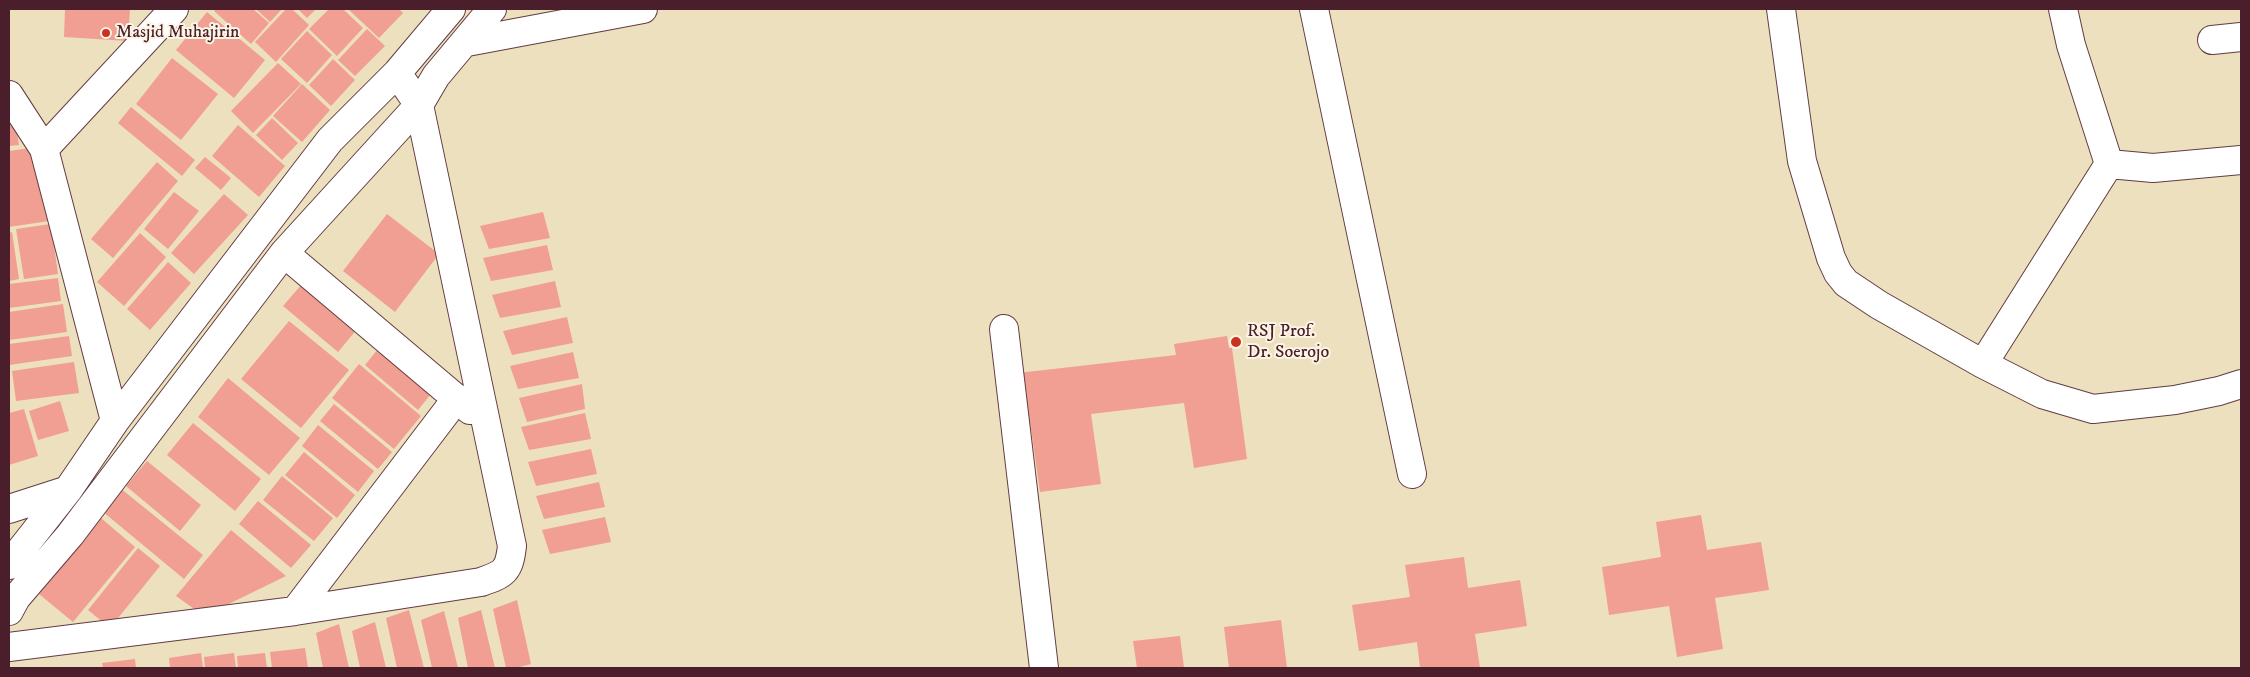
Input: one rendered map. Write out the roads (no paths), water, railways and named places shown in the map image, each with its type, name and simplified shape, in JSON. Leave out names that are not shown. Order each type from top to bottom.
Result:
[{"type":"street","points":[[44,149],[174,9]]},
{"type":"street","points":[[9,565],[68,490],[115,421],[330,140],[397,73],[451,9]]},
{"type":"street","points":[[9,611],[16,598],[70,535],[284,253],[419,104],[436,76],[492,9]]},
{"type":"street","points":[[466,42],[605,12],[643,9]]},
{"type":"street","points":[[1314,9],[1412,474]]},
{"type":"street","points":[[1781,9],[1802,161],[1831,258],[1838,273],[1846,282],[1879,305],[1982,364],[2042,394],[2093,409],[2175,400],[2219,391],[2241,384]]},
{"type":"street","points":[[2063,9],[2071,45],[2109,164]]},
{"type":"street","points":[[2212,40],[2241,37]]},
{"type":"street","points":[[9,647],[294,611],[481,582],[501,575],[510,564],[512,546],[419,104],[397,73]]},
{"type":"street","points":[[9,95],[44,149],[115,421]]},
{"type":"street","points":[[2109,164],[2153,168],[2241,160]]},
{"type":"street","points":[[1982,364],[2109,164]]},
{"type":"street","points":[[284,253],[486,424]]},
{"type":"street","points":[[1004,329],[1044,668]]},
{"type":"street","points":[[294,611],[457,398]]},
{"type":"street","points":[[9,509],[68,490]]},
{"type":"place","name":"Masjid Muhajirin","points":[[106,33]]},
{"type":"place","name":"RSJ Prof. Dr. Soerojo","points":[[1236,342]]}]
